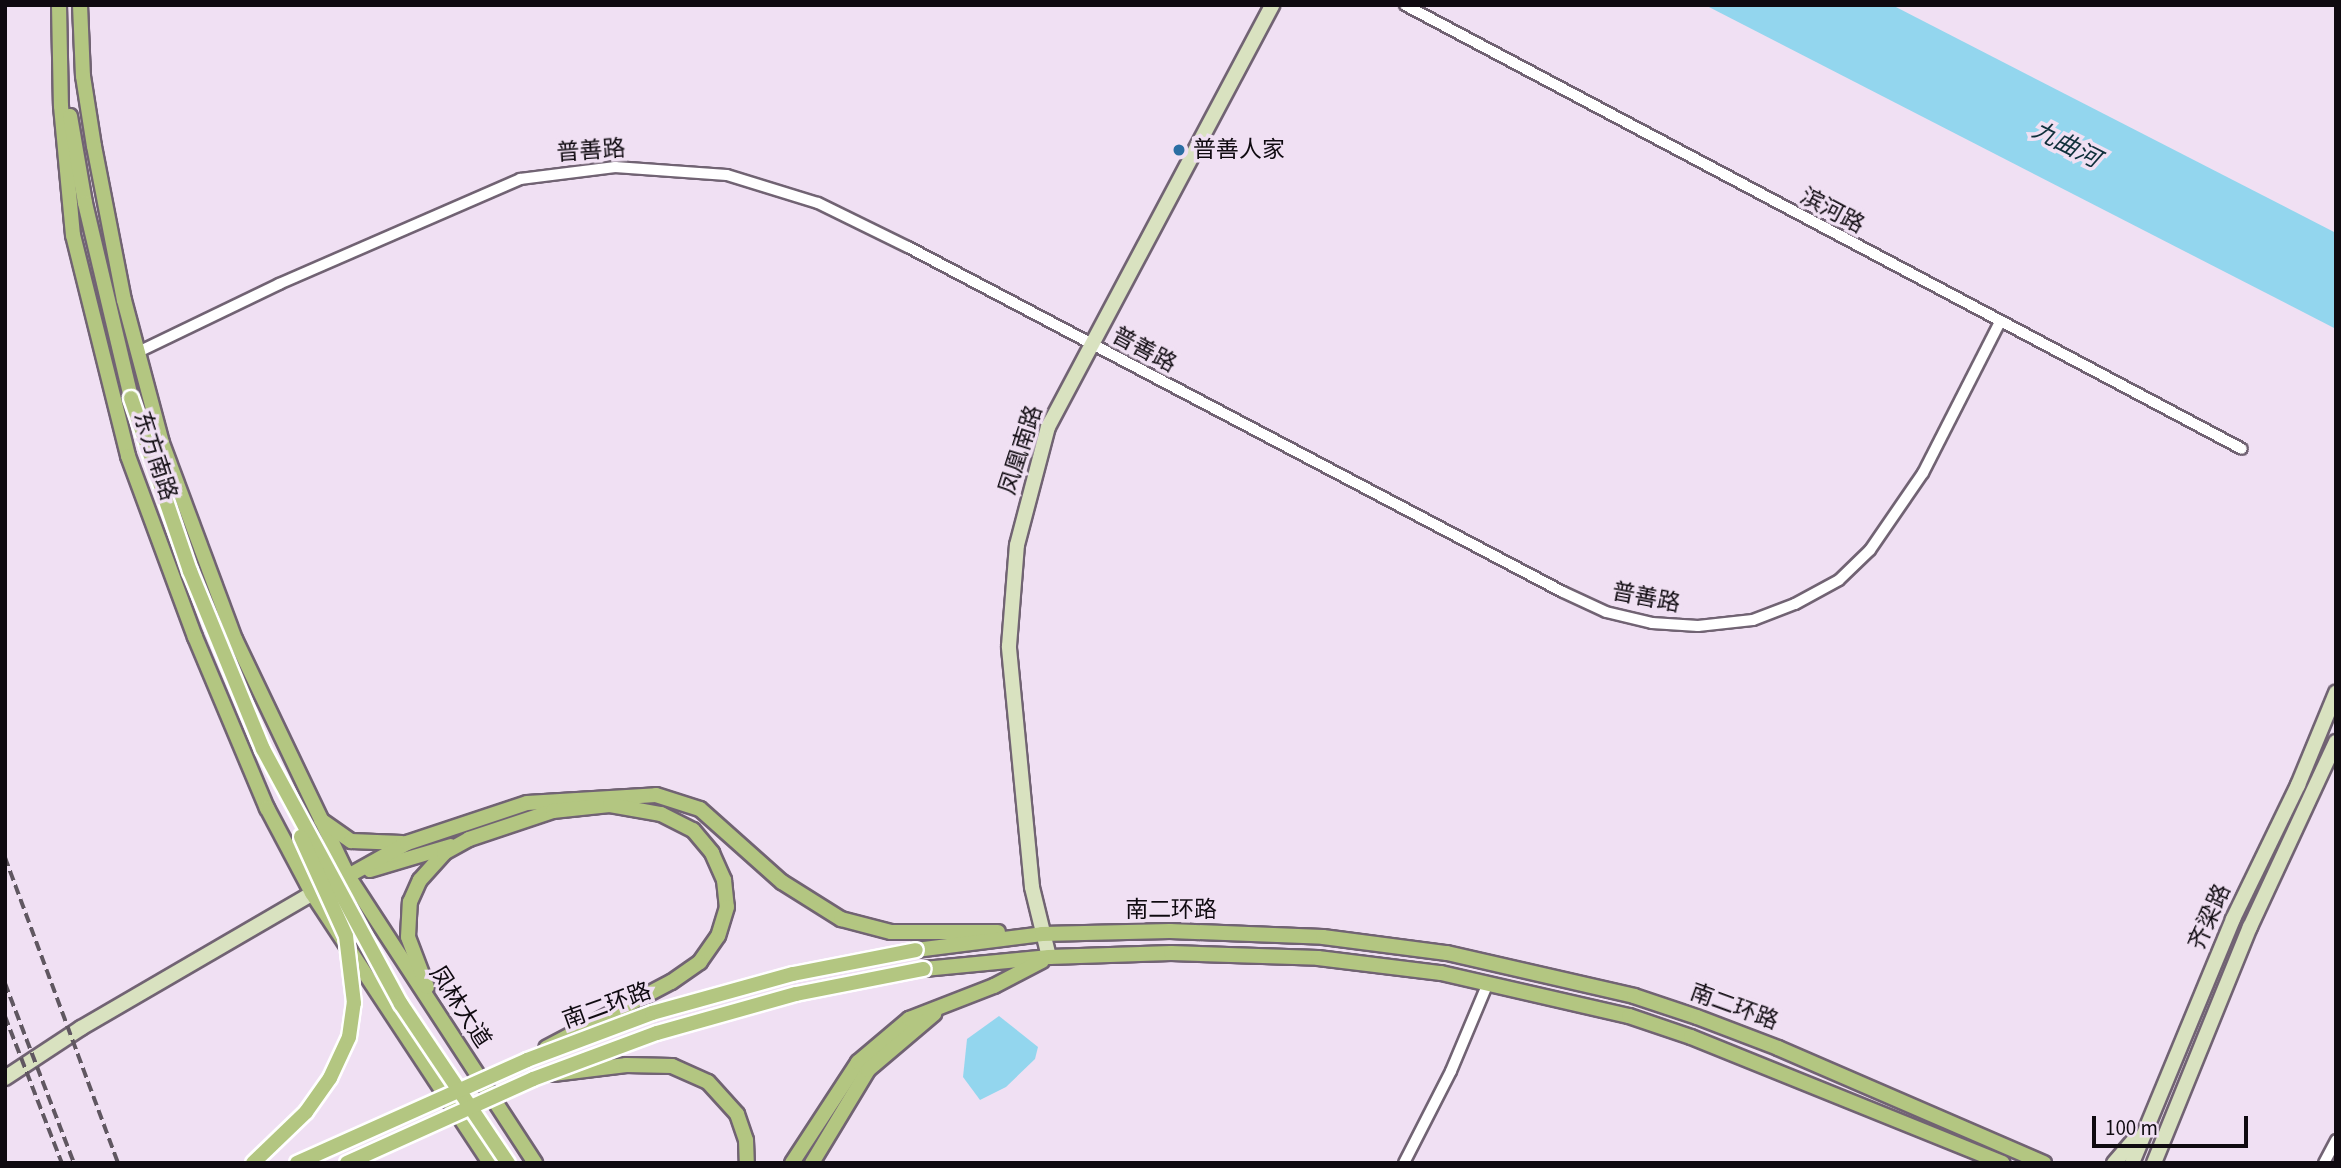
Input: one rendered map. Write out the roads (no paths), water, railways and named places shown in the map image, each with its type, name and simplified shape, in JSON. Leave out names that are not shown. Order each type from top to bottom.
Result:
[{"type":"main road","name":"东方南路","points":[[59,5],[72,235],[128,456],[195,637],[267,808],[312,893]]},
{"type":"main road","name":"东方南路","points":[[80,5],[83,76],[94,146],[138,352],[162,443],[235,639],[348,876]]},
{"type":"main road","points":[[61,59],[85,203],[131,398],[185,559],[263,749],[346,936],[354,1003],[349,1037],[330,1077],[306,1112],[253,1163]]},
{"type":"main road","points":[[263,749],[401,1004],[508,1163]]},
{"type":"main road","points":[[348,876],[407,842],[527,803],[656,794],[700,809],[782,882],[841,919],[891,932],[1042,934]]},
{"type":"main road","points":[[348,876],[553,811],[610,805],[661,814],[693,830],[712,853],[724,880],[727,907],[718,936],[700,962],[671,982],[600,1016],[527,1060]]},
{"type":"main road","points":[[319,819],[351,841],[407,842]]},
{"type":"main road","points":[[436,1012],[408,937],[410,902],[420,880],[444,853],[469,839]]},
{"type":"main road","name":"凤林大道","points":[[348,876],[534,1163]]},
{"type":"main road","points":[[312,893],[490,1163]]},
{"type":"main road","name":"南二环路","points":[[297,1163],[527,1060],[652,1013],[793,974],[916,950],[1042,934],[1244,933],[1392,945],[1534,972],[1697,1017],[1790,1053],[2044,1162]]},
{"type":"main road","name":"南二环路","points":[[347,1163],[544,1074],[657,1033],[796,994],[924,969],[1049,957],[1171,953],[1318,958],[1488,983],[1629,1016],[1691,1037],[2003,1163]]},
{"type":"main road","points":[[792,1163],[820,1115],[858,1062],[909,1019],[955,998],[994,986],[1049,957]]},
{"type":"main road","points":[[812,1163],[834,1121],[868,1070],[955,998]]},
{"type":"main road","points":[[1691,1037],[1697,1017]]},
{"type":"main road","points":[[544,1074],[626,1065],[672,1066],[708,1082],[737,1114],[746,1140],[747,1163]]},
{"type":"main road","points":[[518,1138],[543,1163]]},
{"type":"street","name":"凤凰南路","points":[[1049,957],[1032,887],[1009,646],[1016,558],[1048,427],[1272,5]]},
{"type":"street","name":"滨河路","points":[[1405,5],[2242,449]]},
{"type":"street","name":"普善路","points":[[138,352],[279,284],[520,179],[615,167],[727,175],[818,203],[1606,612],[1653,623],[1698,626],[1753,620],[1795,604],[1839,580],[1870,550],[1923,473],[2000,322]]},
{"type":"street","name":"齐梁路","points":[[2132,1163],[2233,919],[2298,785],[2336,693]]},
{"type":"street","name":"齐梁路","points":[[2154,1163],[2250,927],[2336,742]]},
{"type":"street","points":[[5,1078],[81,1028],[312,893],[348,876]]},
{"type":"street","points":[[1404,1163],[1451,1071],[1488,983]]},
{"type":"street","points":[[2114,1163],[2150,1120]]},
{"type":"street","points":[[2165,1163],[2167,1131]]},
{"type":"street","points":[[2324,1163],[2336,1140]]},
{"type":"water","name":"九曲河","points":[[1705,5],[1892,5],[2336,233],[2336,329]]},
{"type":"water","points":[[999,1016],[1038,1047],[1035,1059],[1006,1087],[980,1100],[963,1077],[967,1039]]},
{"type":"railway","points":[[5,857],[118,1163]]},
{"type":"railway","points":[[5,983],[74,1163]]},
{"type":"railway","points":[[5,1016],[62,1163]]},
{"type":"place","name":"普善人家","points":[[1179,150]]}]
